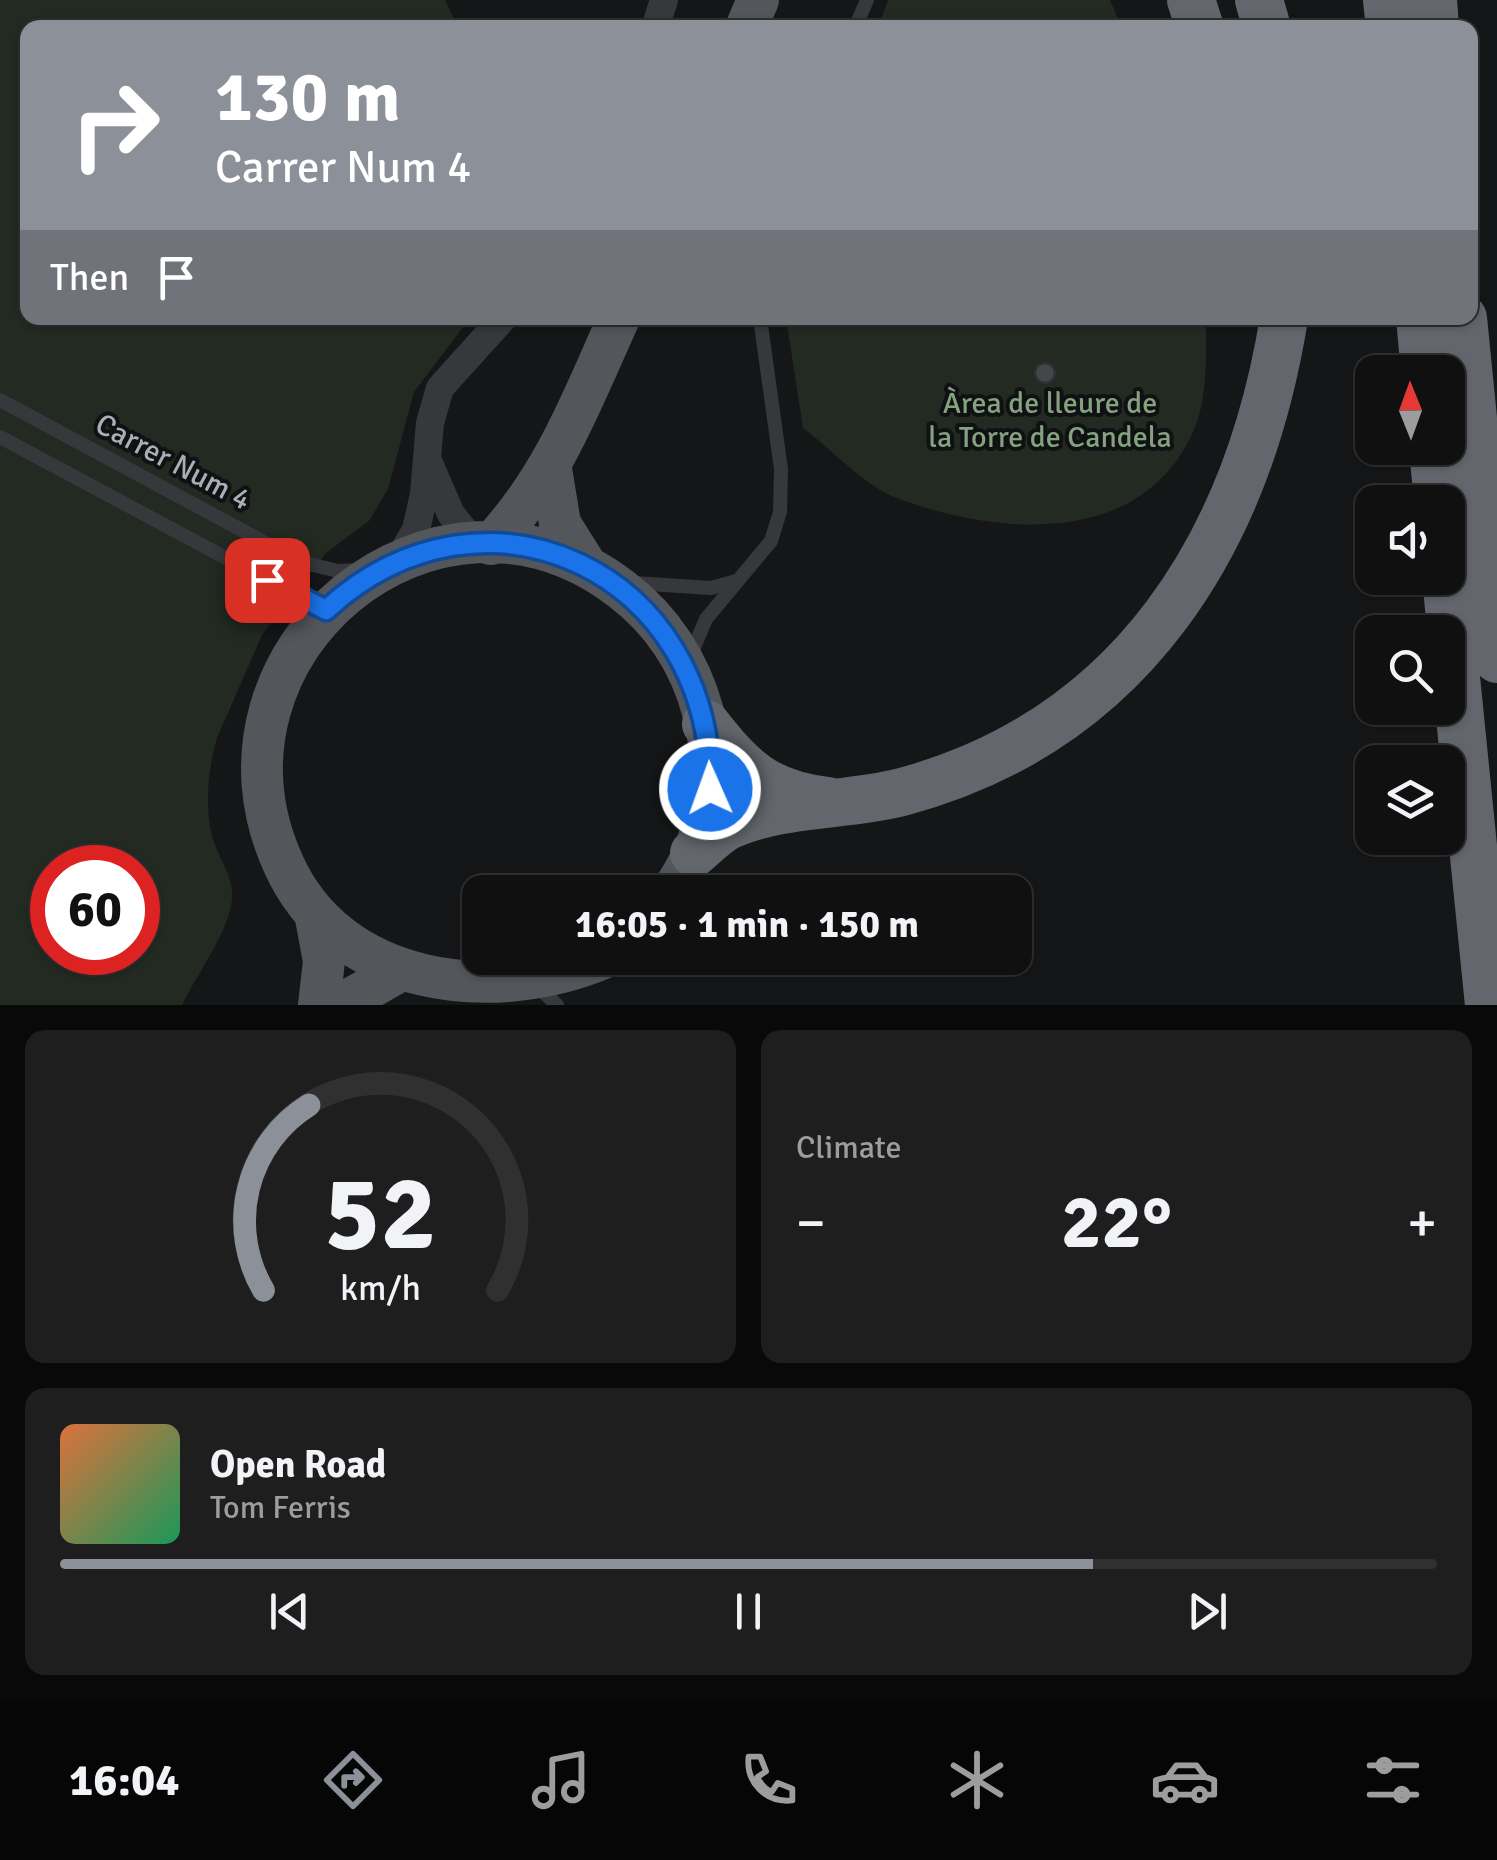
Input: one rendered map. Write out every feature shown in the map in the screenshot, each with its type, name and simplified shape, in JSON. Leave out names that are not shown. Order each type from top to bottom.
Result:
[{"type":"highway","points":[[1264,403],[1265,325]]},
{"type":"highway","points":[[683,872],[729,826],[903,792],[974,767],[1040,732],[1108,680],[1167,619],[1201,566],[1252,453],[1283,325]]},
{"type":"highway","points":[[1421,325],[1423,355]]},
{"type":"highway","points":[[1464,325],[1497,658]]},
{"type":"highway","points":[[1448,595],[1489,1005]]},
{"type":"highway","points":[[706,724],[743,770],[793,797],[846,803]]},
{"type":"main road","points":[[483,544],[521,512],[551,469],[616,325]]},
{"type":"main road","points":[[551,469],[560,524],[598,574],[654,618],[686,666],[706,724],[710,789],[683,872]]},
{"type":"main road","points":[[577,975],[546,995],[465,990],[396,972],[352,947],[315,913],[291,879],[274,842],[262,788],[261,760],[267,719],[279,679],[307,632],[326,610],[389,566],[428,551],[483,544],[540,550],[598,574]]},
{"type":"main road","points":[[315,913],[324,961],[319,1005]]},
{"type":"main road","points":[[340,1005],[396,972]]},
{"type":"street","points":[[389,566],[416,530],[433,406],[440,388],[497,325]]},
{"type":"street","points":[[426,457],[450,514],[483,544]]},
{"type":"lane","points":[[686,666],[706,620],[771,541],[780,512],[782,469],[761,325]]},
{"type":"lane","name":"Carrer Num 4","points":[[0,400],[301,562],[338,571],[389,566]]},
{"type":"lane","name":"Carrer Num 4","points":[[0,437],[326,610]]},
{"type":"lane","points":[[598,574],[711,588],[736,580]]},
{"type":"green space","points":[[0,0],[445,0],[455,20],[20,20],[20,325],[465,325],[414,392],[388,489],[370,520],[326,553],[262,635],[217,738],[209,775],[209,815],[213,839],[231,883],[232,899],[219,939],[182,1005],[0,1005]]},
{"type":"green space","points":[[888,0],[1110,0],[1119,20],[881,20]]},
{"type":"green space","name":"Àrea de lleure de la Torre de Candela","points":[[787,325],[1206,325],[1202,404],[1194,430],[1170,469],[1140,496],[1103,514],[1063,523],[1020,524],[934,510],[882,491],[803,428]]},
{"type":"building","points":[[1041,363],[1049,363],[1055,373],[1049,383],[1041,383],[1035,377],[1035,369]]},
{"type":"route","points":[[267,580],[326,610],[381,569],[428,551],[459,545],[530,548],[587,567],[610,580],[654,618],[686,666],[706,724],[710,789]]}]
